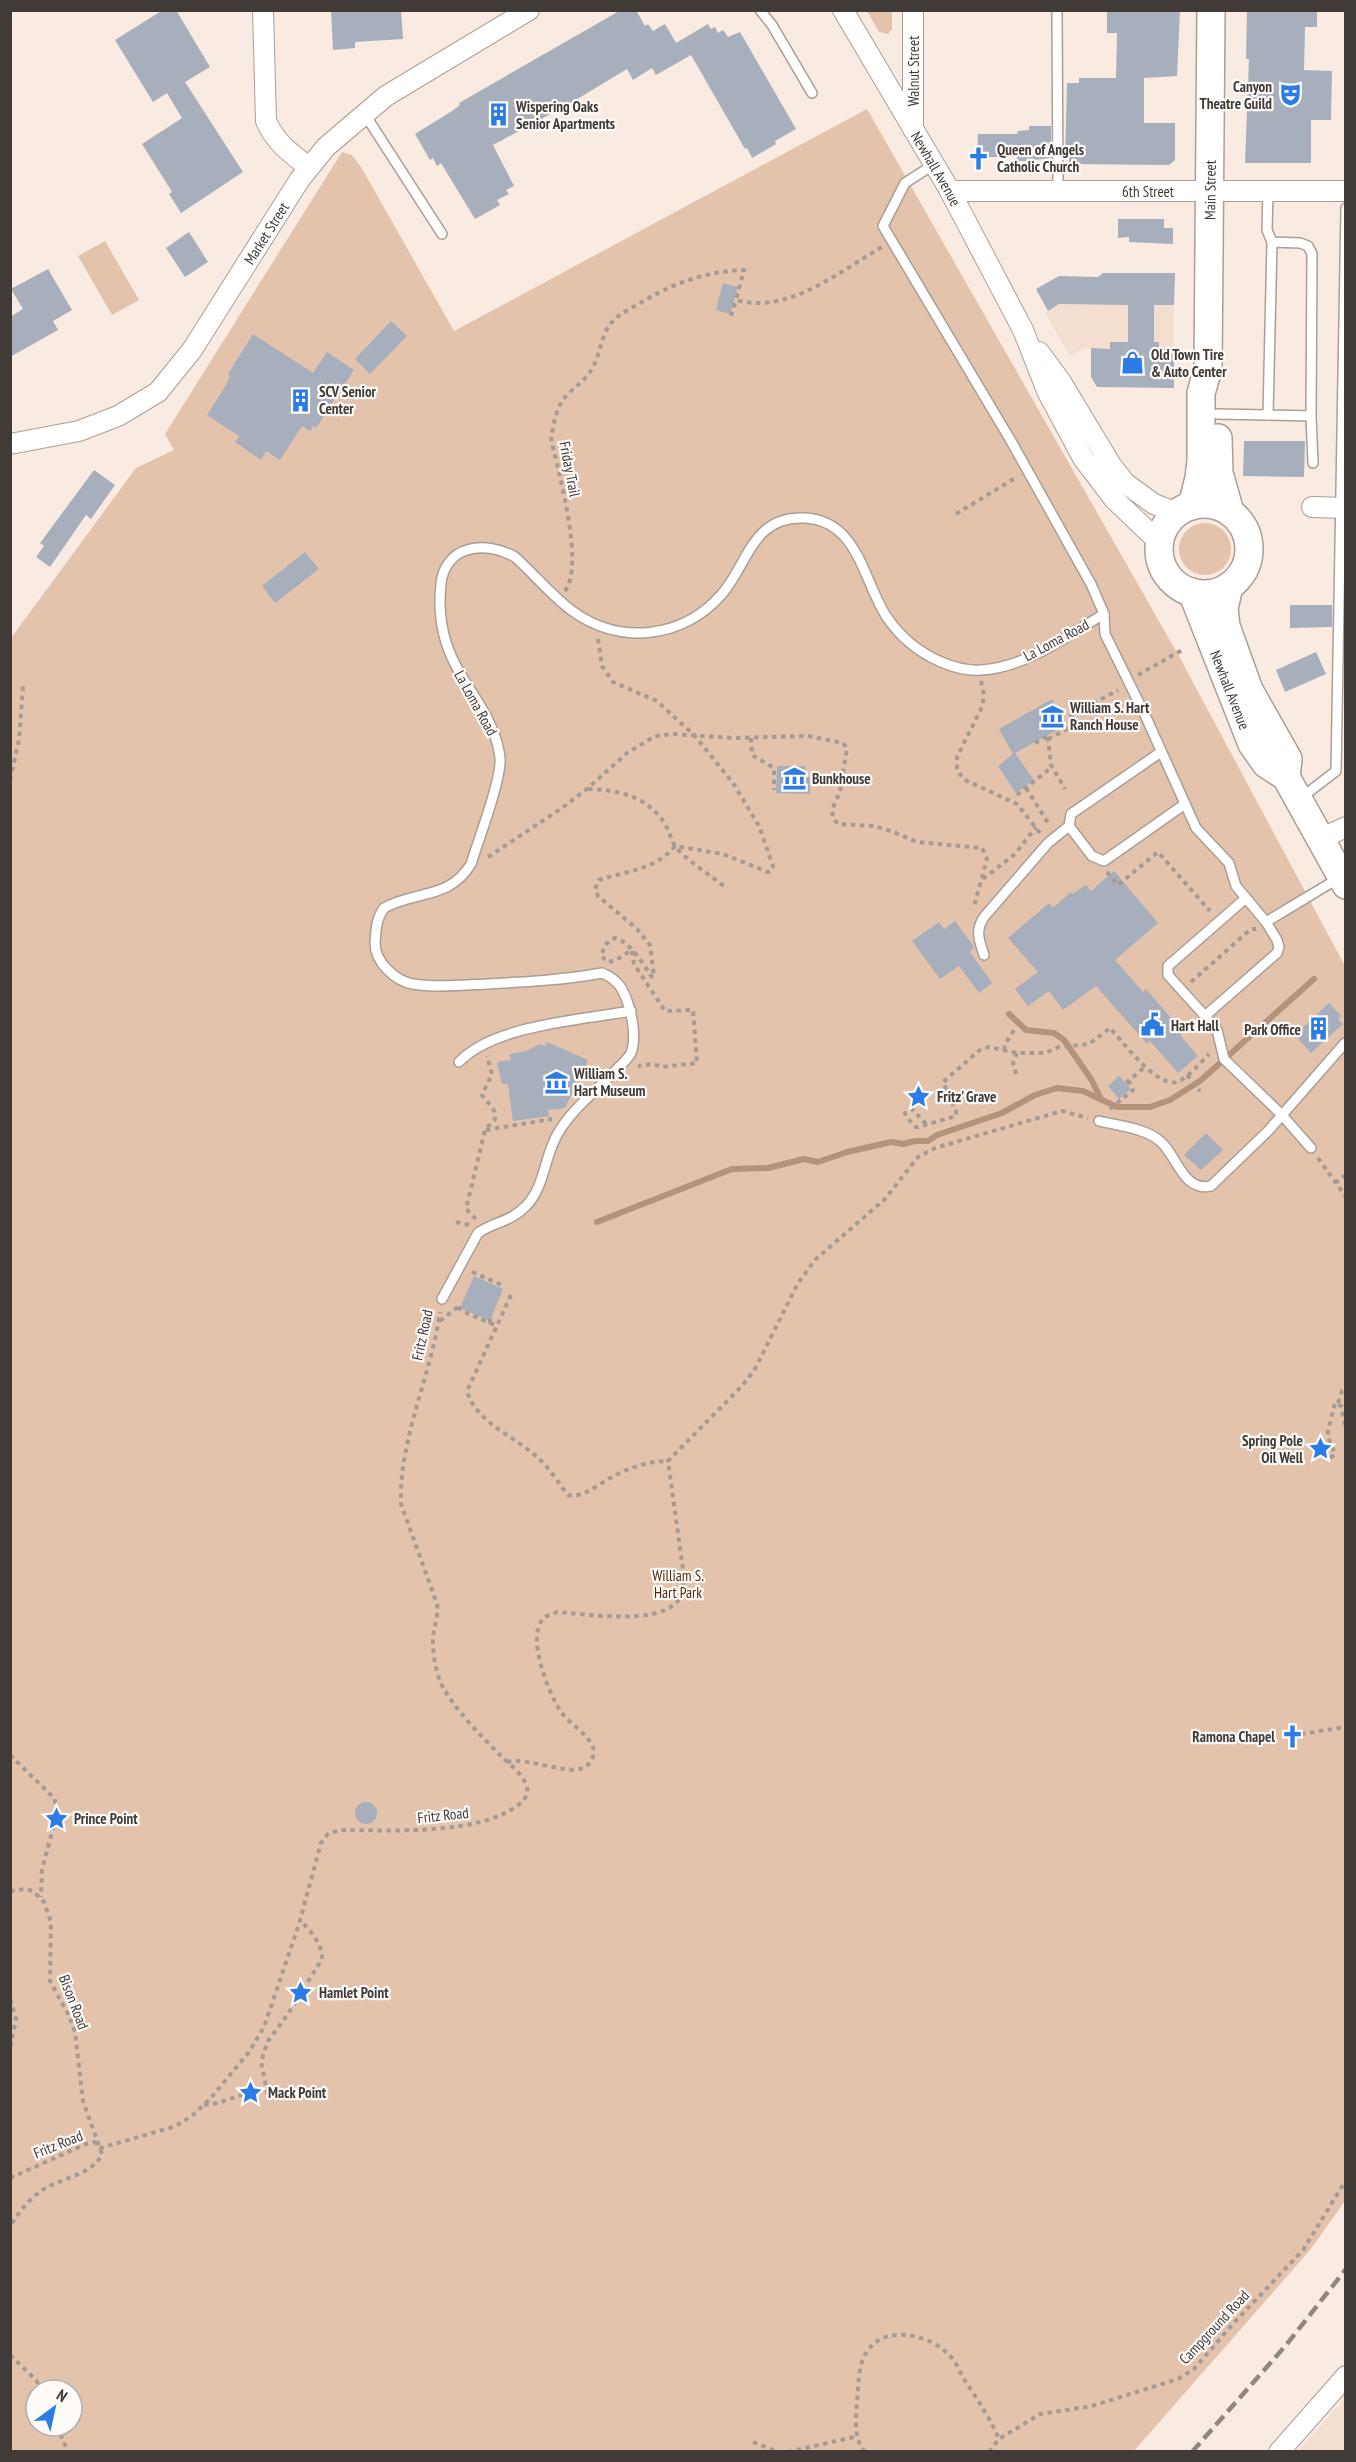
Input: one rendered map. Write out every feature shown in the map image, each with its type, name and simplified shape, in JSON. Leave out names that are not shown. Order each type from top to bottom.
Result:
[{"type":"street","points":[[263,10],[266,121],[273,137],[284,149],[309,167]]},
{"type":"street","name":"Market Street","points":[[10,444],[88,427],[118,416],[158,392],[192,350],[309,167],[326,147],[364,114],[421,74],[530,10]]},
{"type":"street","name":"Newhall Avenue","points":[[843,10],[950,191],[1023,330],[1048,393],[1083,458],[1114,499],[1160,543]]},
{"type":"street","name":"Walnut Street","points":[[913,10],[914,132]]},
{"type":"street","name":"Main Street","points":[[1211,10],[1208,369],[1217,414],[1219,474],[1230,512]]},
{"type":"street","name":"6th Street","points":[[950,191],[1346,191]]},
{"type":"street","name":"Newhall Avenue","points":[[1023,330],[1061,382],[1111,465],[1125,483],[1154,504],[1185,510]]},
{"type":"street","name":"Main Street","points":[[1185,510],[1200,478],[1201,393],[1208,369]]},
{"type":"street","points":[[1208,504],[1230,512],[1245,530],[1249,553],[1240,575],[1229,586],[1208,593],[1192,592],[1178,585],[1167,573],[1161,559],[1160,543],[1167,523],[1185,510],[1208,504]]},
{"type":"street","points":[[1312,507],[1344,508]]},
{"type":"street","name":"Newhall Avenue","points":[[1229,586],[1224,609],[1226,626],[1249,690],[1288,759],[1292,788]]},
{"type":"street","name":"Newhall Avenue","points":[[1192,592],[1252,744],[1266,764],[1292,788],[1343,881]]},
{"type":"street","points":[[1320,839],[1346,827]]},
{"type":"street","points":[[1279,2451],[1346,2376]]},
{"type":"lane","points":[[760,10],[772,25],[812,93]]},
{"type":"lane","points":[[1057,10],[1058,192]]},
{"type":"lane","points":[[364,114],[442,234]]},
{"type":"lane","points":[[933,165],[905,183],[883,225],[1028,471],[1091,584],[1104,614],[1105,634],[1196,828],[1229,863],[1236,886],[1269,926],[1279,947],[1277,953],[1205,1016]]},
{"type":"lane","points":[[1268,192],[1267,230],[1272,242],[1268,415]]},
{"type":"lane","points":[[1292,788],[1336,771],[1344,508],[1346,208]]},
{"type":"lane","points":[[1272,242],[1300,243],[1308,246],[1312,254],[1313,463]]},
{"type":"lane","points":[[1217,414],[1311,416]]},
{"type":"lane","name":"La Loma Road","points":[[485,1228],[513,1218],[528,1203],[541,1182],[557,1134],[569,1117],[606,1082],[631,1052],[633,1037],[631,1011],[622,987],[602,973],[533,983],[450,986],[413,984],[399,979],[389,971],[375,949],[376,925],[384,908],[393,903],[434,893],[457,882],[466,872],[474,855],[500,761],[496,738],[489,720],[454,663],[444,639],[439,602],[441,574],[452,559],[464,550],[494,549],[515,557],[571,610],[598,626],[628,633],[652,634],[683,622],[713,602],[730,582],[755,539],[765,530],[789,519],[803,518],[817,520],[841,533],[849,541],[859,555],[885,615],[901,636],[929,657],[962,669],[980,670],[1002,666],[1032,655],[1104,614]]},
{"type":"lane","points":[[984,955],[978,926],[1048,843],[1069,826],[1071,814],[1161,752]]},
{"type":"lane","points":[[1069,826],[1092,856],[1104,861],[1185,804]]},
{"type":"lane","points":[[1269,926],[1343,881]]},
{"type":"lane","points":[[1246,898],[1169,963],[1168,975],[1217,1030],[1224,1059],[1281,1114],[1311,1148]]},
{"type":"lane","points":[[459,1062],[479,1045],[517,1031],[631,1011]]},
{"type":"lane","points":[[1099,1121],[1144,1132],[1156,1138],[1189,1180],[1203,1187],[1211,1185],[1268,1131],[1345,1042]]},
{"type":"lane","points":[[442,1299],[472,1240],[485,1228]]},
{"type":"path","points":[[731,316],[736,300],[752,303],[776,301],[797,295],[892,241]]},
{"type":"path","name":"Friday Trail","points":[[560,599],[569,586],[574,557],[551,438],[559,406],[588,375],[597,361],[607,329],[620,314],[652,295],[693,278],[721,270],[744,270],[736,300]]},
{"type":"path","points":[[956,514],[1028,471]]},
{"type":"path","points":[[598,642],[602,666],[614,682],[657,701],[695,736],[733,783],[750,808],[766,842],[772,870],[768,872],[758,869],[723,854],[675,846],[658,861],[634,872],[599,880],[595,889],[598,896],[637,929],[650,945],[654,977],[651,976],[632,950],[622,940],[615,938],[606,944],[601,956],[612,962],[632,950]]},
{"type":"path","points":[[1035,744],[1069,728],[1071,723],[1069,717],[1120,689],[1128,681],[1184,649]]},
{"type":"path","points":[[980,670],[984,695],[982,707],[957,757],[957,769],[963,779],[1017,804],[1048,843]]},
{"type":"path","points":[[10,780],[19,740],[23,686]]},
{"type":"path","points":[[1048,738],[1065,727]]},
{"type":"path","points":[[474,855],[488,858],[587,789],[627,753],[655,736],[663,734],[751,738],[808,736],[843,743],[847,748],[840,791],[832,810],[835,821],[842,825],[874,826],[917,842],[982,848],[987,859],[973,910],[978,926]]},
{"type":"path","points":[[751,738],[752,754],[774,768],[774,790]]},
{"type":"path","points":[[1048,738],[1052,767],[1065,789]]},
{"type":"path","points":[[1017,795],[1052,767]]},
{"type":"path","points":[[1026,788],[1057,836]]},
{"type":"path","points":[[587,789],[632,795],[645,803],[665,825],[675,846],[725,887]]},
{"type":"path","points":[[982,879],[1015,854],[1036,827]]},
{"type":"path","points":[[1097,859],[1118,885],[1158,852],[1219,921]]},
{"type":"path","points":[[1180,989],[1251,929],[1269,926]]},
{"type":"path","points":[[632,950],[634,964],[665,1011],[693,1010],[697,1063],[662,1067],[653,1064]]},
{"type":"path","points":[[1004,1050],[1005,1044],[1016,1028]]},
{"type":"path","points":[[926,1124],[912,1109],[905,1113],[914,1126],[926,1124],[956,1114],[943,1085],[944,1080],[981,1049],[989,1047],[1017,1053],[1045,1053],[1059,1047],[1089,1044],[1110,1028],[1156,1077],[1165,1082],[1176,1082],[1188,1077],[1220,1043]]},
{"type":"path","points":[[1016,1074],[1013,1062],[1017,1053]]},
{"type":"path","points":[[485,1228],[466,1209],[485,1130],[493,1122],[495,1116],[493,1107],[482,1095],[492,1074],[491,1065]]},
{"type":"path","points":[[511,1294],[470,1381],[467,1391],[470,1402],[480,1414],[539,1458],[568,1495],[584,1494],[612,1477],[653,1461],[668,1461],[742,1386],[755,1369],[798,1283],[816,1259],[885,1199],[918,1157],[935,1148],[1062,1111],[1099,1121],[1104,1113],[1133,1090],[1127,1082],[1146,1066]]},
{"type":"path","points":[[1188,1077],[1199,1090]]},
{"type":"path","points":[[485,1130],[551,1118]]},
{"type":"path","points":[[1311,1148],[1346,1197]]},
{"type":"path","points":[[1335,1183],[1346,1175]]},
{"type":"path","points":[[484,1278],[502,1285],[501,1288]]},
{"type":"path","name":"Fritz Road","points":[[10,2178],[86,2144],[94,2142],[100,2148],[169,2130],[204,2105],[249,2052],[264,2027],[300,1920],[321,1843],[328,1834],[340,1830],[420,1830],[485,1822],[507,1814],[523,1802],[527,1791],[524,1779],[480,1735],[443,1689],[436,1667],[433,1640],[439,1613],[437,1604],[401,1504],[400,1487],[414,1412],[434,1345],[442,1299]]},
{"type":"path","points":[[438,1323],[457,1307],[497,1326]]},
{"type":"path","points":[[1323,1455],[1329,1459],[1335,1454],[1328,1431],[1333,1405],[1338,1403],[1342,1391],[1346,1389]]},
{"type":"path","points":[[1338,1403],[1341,1406],[1346,1429]]},
{"type":"path","points":[[507,1762],[517,1759],[542,1765],[582,1769],[590,1764],[594,1755],[593,1746],[561,1711],[548,1685],[538,1653],[537,1630],[544,1617],[557,1612],[647,1616],[675,1605],[683,1594],[684,1577],[668,1461]]},
{"type":"path","points":[[1301,1734],[1346,1727]]},
{"type":"path","points":[[10,1755],[55,1798],[56,1818],[42,1869],[41,1898],[25,1889],[10,1891]]},
{"type":"path","name":"Bison Road","points":[[41,1898],[51,1922],[50,1981],[75,2032],[83,2101],[100,2148]]},
{"type":"path","points":[[204,2105],[218,2103],[250,2092],[267,2092],[261,2062],[268,2041],[288,2014],[322,1959],[323,1952],[300,1920]]},
{"type":"path","points":[[10,1999],[16,2019],[10,2049]]},
{"type":"path","points":[[259,2035],[268,2041]]},
{"type":"path","points":[[10,2226],[28,2201],[45,2188],[94,2167],[102,2154],[100,2148]]},
{"type":"path","name":"Campground Road","points":[[989,2451],[999,2439],[1040,2414],[1092,2406],[1178,2379],[1194,2369],[1303,2250],[1346,2180]]},
{"type":"path","points":[[865,2451],[855,2425],[860,2365],[869,2348],[881,2339],[901,2334],[924,2338],[950,2355],[999,2439]]},
{"type":"path","points":[[10,2355],[34,2378]]},
{"type":"path","points":[[788,2451],[858,2436]]},
{"type":"path","points":[[753,2442],[778,2451]]},
{"type":"shaded area","points":[[1059,304],[1174,305],[1174,349],[1085,348],[1070,356],[1045,313]]},
{"type":"shaded area","points":[[1345,2398],[1345,2451],[1298,2451]]},
{"type":"green space","points":[[867,11],[892,11],[892,29],[888,34],[879,32]]},
{"type":"green space","name":"William S. Hart Park","points":[[867,109],[1180,658],[1345,966],[1345,2201],[1310,2250],[1134,2451],[11,2452],[11,638],[136,468],[174,450],[165,434],[342,152],[352,155],[454,331]]},
{"type":"green space","points":[[105,241],[139,300],[112,315],[78,256]]},
{"type":"green space","points":[[1200,523],[1210,523],[1224,530],[1231,549],[1224,568],[1210,575],[1200,575],[1190,571],[1183,564],[1179,554],[1179,544],[1183,534],[1190,527]]},
{"type":"building","points":[[163,10],[176,10],[210,67],[185,82],[243,172],[181,213],[169,194],[172,192],[142,144],[182,118],[167,93],[153,102],[115,40]]},
{"type":"building","points":[[331,10],[401,10],[403,39],[355,42],[355,48],[333,50]]},
{"type":"building","name":"Wispering Oaks Senior Apartments","points":[[621,10],[636,10],[645,26],[648,24],[653,31],[665,24],[676,43],[708,24],[711,29],[715,27],[718,33],[723,30],[728,37],[740,32],[796,129],[752,158],[691,55],[656,75],[652,68],[633,80],[627,69],[569,104],[493,145],[514,186],[506,190],[509,194],[497,200],[500,205],[475,219],[441,163],[437,166],[433,158],[430,160],[415,134],[452,111],[460,105],[459,103]]},
{"type":"building","points":[[1107,10],[1180,10],[1177,76],[1144,78],[1144,123],[1175,123],[1175,160],[1169,165],[1069,164],[1069,159],[1065,159],[1067,83],[1079,83],[1079,78],[1116,78],[1117,33],[1107,33]]},
{"type":"building","points":[[1247,10],[1317,10],[1317,27],[1305,27],[1304,70],[1332,71],[1331,120],[1311,120],[1311,163],[1245,163],[1249,59],[1246,59]]},
{"type":"building","points":[[1029,126],[1051,126],[1051,158],[1017,161],[1017,157],[977,157],[978,134],[1017,134],[1018,131],[1029,130]]},
{"type":"building","points":[[1118,219],[1164,219],[1164,228],[1173,228],[1173,244],[1129,242],[1129,237],[1118,238]]},
{"type":"building","points":[[189,232],[208,262],[185,277],[166,248]]},
{"type":"building","points":[[48,269],[72,310],[53,321],[58,330],[10,357],[10,317],[23,309],[11,289]]},
{"type":"building","points":[[1103,273],[1175,273],[1174,305],[1154,305],[1154,342],[1159,342],[1159,349],[1174,349],[1174,388],[1097,387],[1091,377],[1091,348],[1110,349],[1110,342],[1128,342],[1128,305],[1059,304],[1048,311],[1036,289],[1059,276],[1098,277]]},
{"type":"building","points":[[723,283],[738,287],[730,314],[716,310]]},
{"type":"building","points":[[391,321],[407,336],[370,374],[355,359]]},
{"type":"building","name":"SCV Senior Center","points":[[253,334],[313,373],[327,352],[354,370],[316,428],[313,426],[310,431],[302,426],[280,460],[266,451],[261,460],[235,442],[239,436],[207,415],[226,385],[230,376],[228,374]]},
{"type":"building","points":[[1244,441],[1305,441],[1304,477],[1243,476]]},
{"type":"building","points":[[94,470],[115,485],[91,519],[86,515],[50,567],[36,557],[44,546],[40,543]]},
{"type":"building","points":[[305,552],[319,569],[275,603],[262,586]]},
{"type":"building","points":[[1290,605],[1332,605],[1332,627],[1290,628]]},
{"type":"building","points":[[1316,652],[1326,674],[1285,692],[1276,670]]},
{"type":"building","points":[[1052,699],[1066,725],[1015,753],[1034,780],[1016,793],[998,766],[1013,754],[999,729]]},
{"type":"building","points":[[777,766],[806,766],[805,777],[810,777],[810,794],[776,793]]},
{"type":"building","points":[[1114,871],[1158,923],[1115,960],[1143,992],[1146,989],[1183,1032],[1180,1035],[1198,1056],[1178,1073],[1150,1041],[1147,1044],[1096,986],[1063,1010],[1049,991],[1028,1006],[1015,989],[1038,972],[1008,938],[1049,903],[1053,908],[1071,892],[1072,894],[1086,885],[1091,891]]},
{"type":"building","points":[[955,921],[974,947],[970,952],[992,983],[979,993],[959,966],[940,979],[912,941],[939,922],[944,929]]},
{"type":"building","name":"Park Office","points":[[1329,1003],[1341,1016],[1338,1019],[1343,1024],[1311,1053],[1295,1035]]},
{"type":"building","points":[[547,1042],[588,1060],[580,1082],[578,1081],[565,1108],[548,1110],[549,1116],[513,1121],[508,1084],[502,1084],[497,1062],[511,1060],[510,1054],[526,1051],[540,1044],[545,1046]]},
{"type":"building","points":[[1119,1076],[1131,1089],[1119,1099],[1108,1086]]},
{"type":"building","points":[[1206,1133],[1223,1150],[1201,1170],[1184,1155]]},
{"type":"building","points":[[474,1276],[503,1289],[490,1321],[460,1308]]},
{"type":"building","points":[[366,1802],[374,1805],[377,1813],[374,1821],[366,1824],[358,1821],[355,1813],[358,1805]]},
{"type":"waterway","points":[[597,1222],[732,1169],[768,1168],[804,1159],[818,1162],[847,1152],[891,1142],[903,1144],[928,1141],[937,1135],[1002,1113],[1035,1095],[1057,1088],[1083,1091],[1117,1107],[1150,1107],[1170,1100],[1200,1081],[1314,979]]},
{"type":"waterway","points":[[1009,1014],[1026,1030],[1054,1033],[1064,1040],[1091,1079],[1101,1099]]},
{"type":"railway","points":[[1192,2452],[1287,2344],[1346,2269]]},
{"type":"place","name":"Canyon Theatre Guild","points":[[1290,95]]},
{"type":"place","name":"Wispering Oaks Senior Apartments","points":[[498,115]]},
{"type":"place","name":"Queen of Angels Catholic Church","points":[[979,158]]},
{"type":"place","name":"Old Town Tire & Auto Center","points":[[1133,363]]},
{"type":"place","name":"SCV Senior Center","points":[[301,400]]},
{"type":"place","name":"William S. Hart Ranch House","points":[[1052,716]]},
{"type":"place","name":"Bunkhouse","points":[[794,778]]},
{"type":"place","name":"Hart Hall","points":[[1153,1025]]},
{"type":"place","name":"Park Office","points":[[1319,1029]]},
{"type":"place","name":"William S. Hart Museum","points":[[556,1082]]},
{"type":"place","name":"Fritz' Grave","points":[[919,1096]]},
{"type":"place","name":"Spring Pole Oil Well","points":[[1321,1449]]},
{"type":"place","name":"Ramona Chapel","points":[[1293,1736]]},
{"type":"place","name":"Prince Point","points":[[56,1818]]},
{"type":"place","name":"Hamlet Point","points":[[301,1992]]},
{"type":"place","name":"Mack Point","points":[[250,2092]]}]
